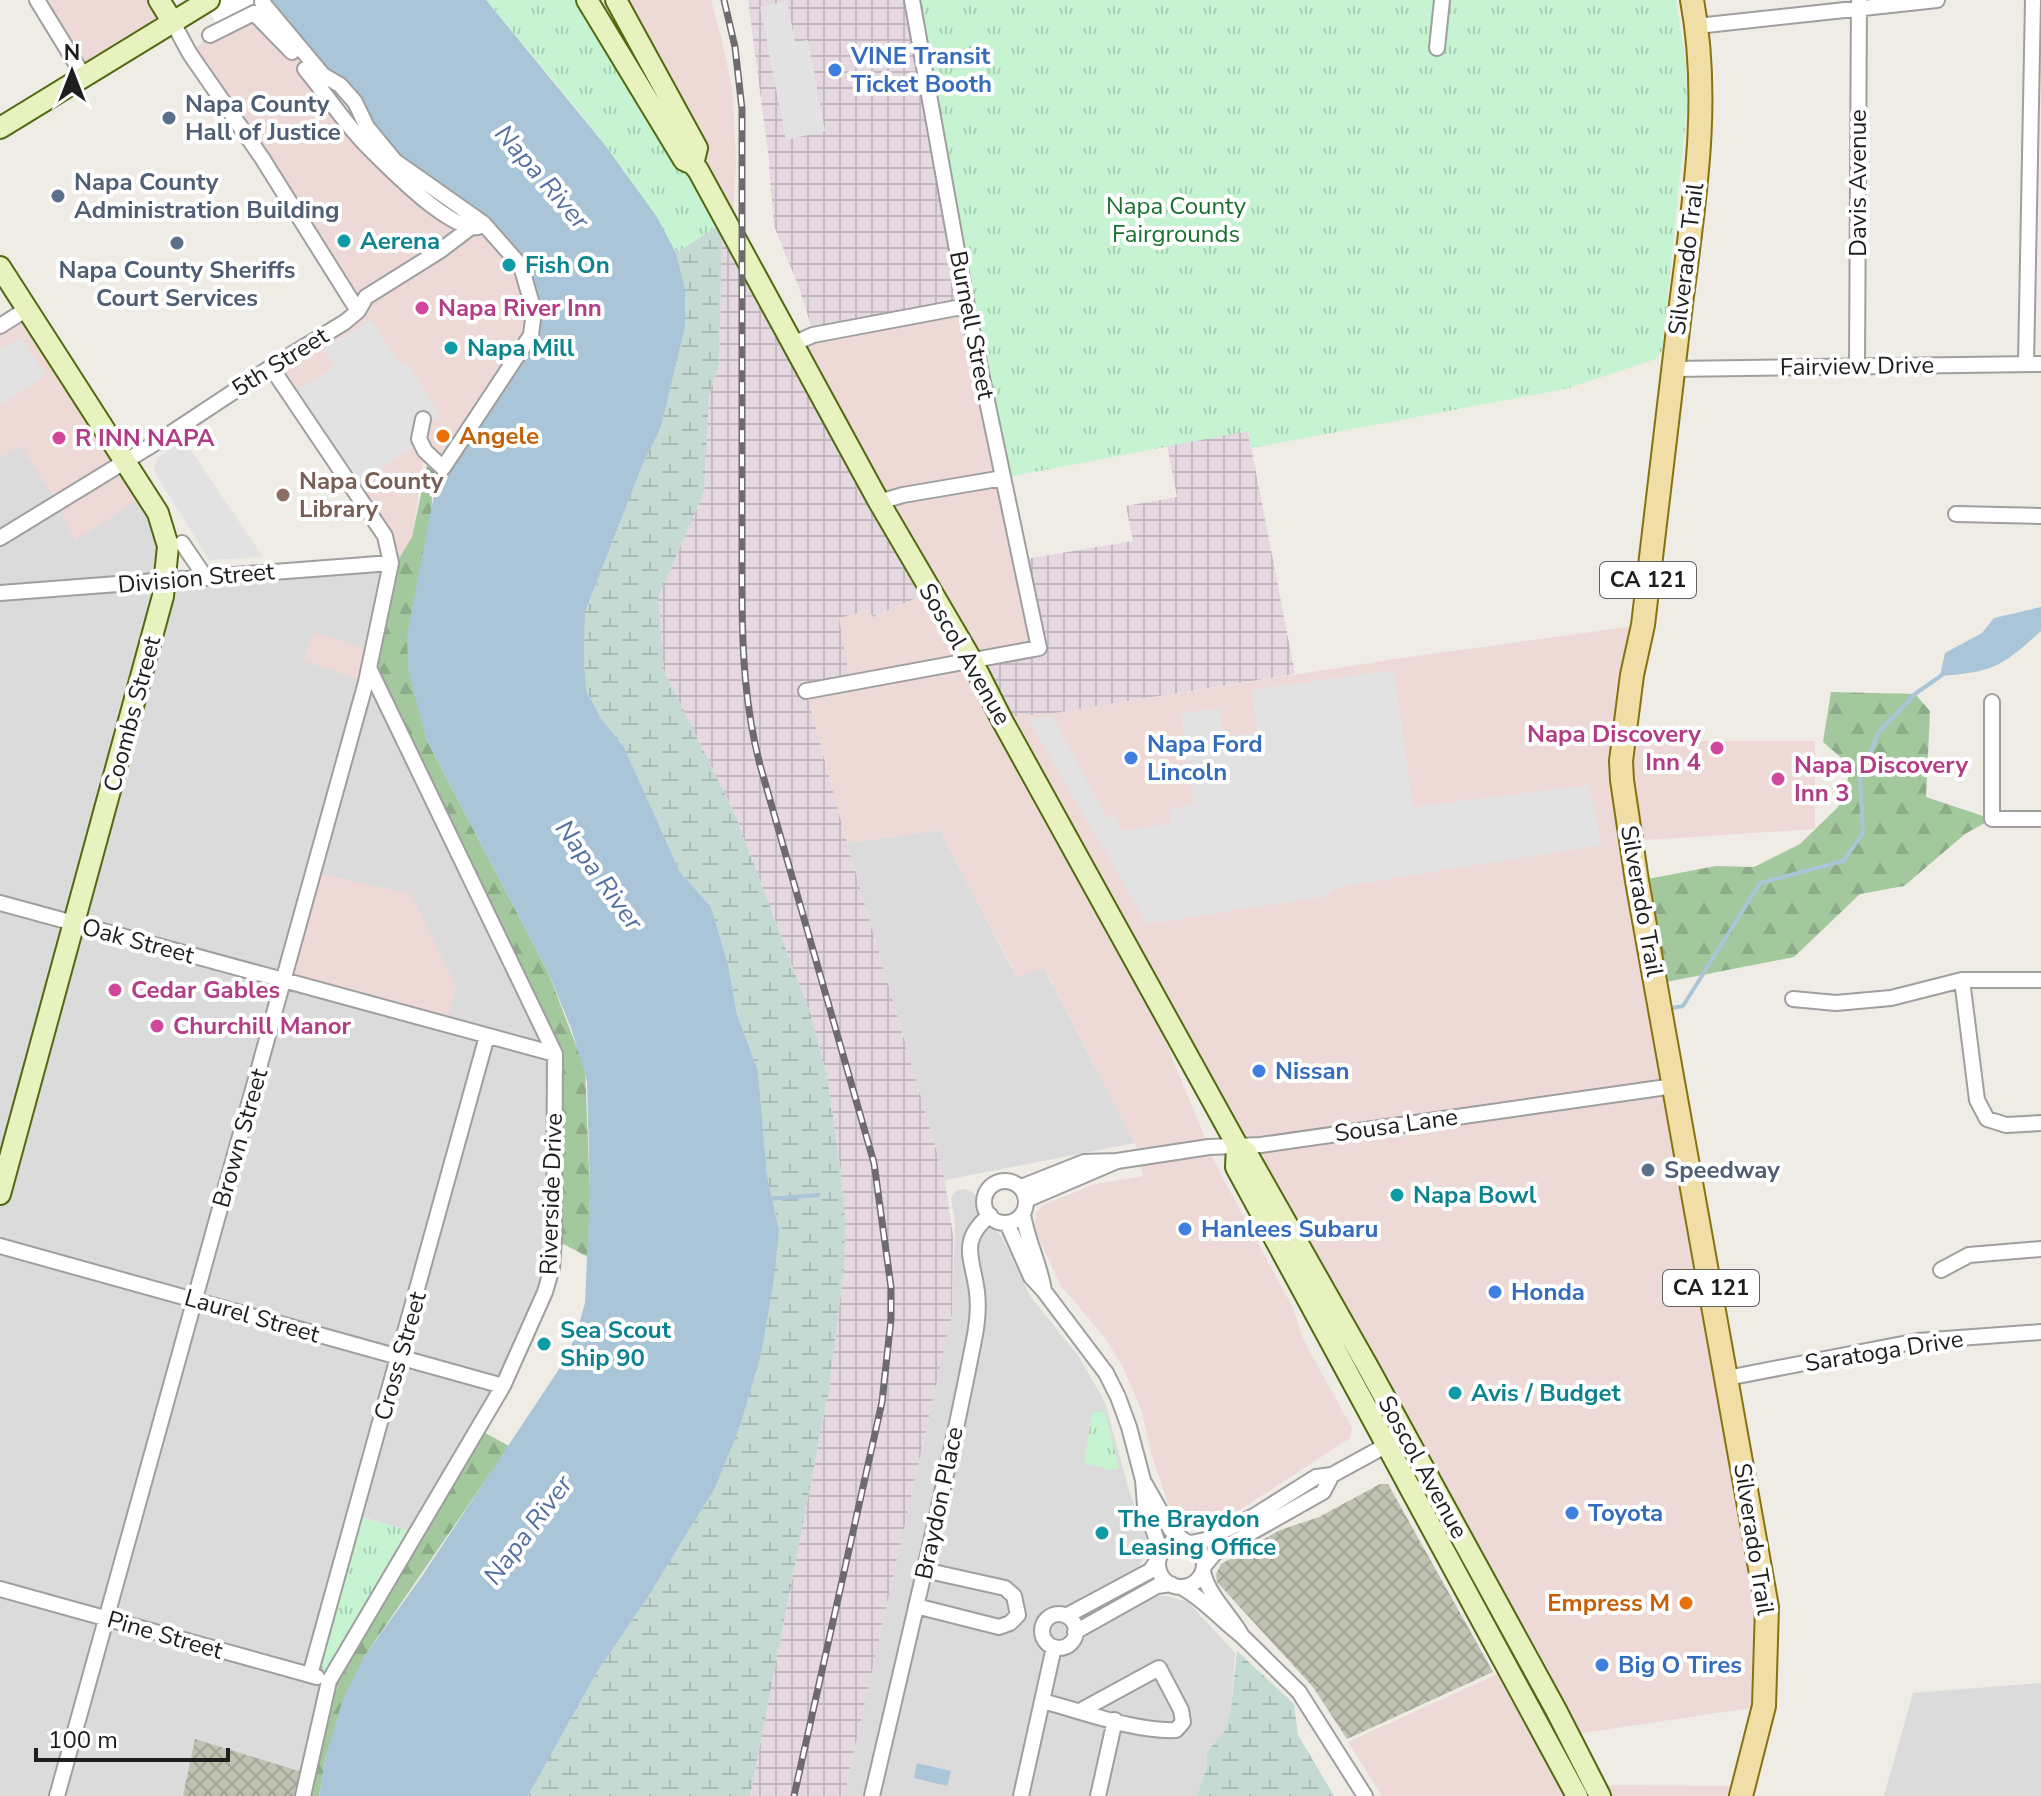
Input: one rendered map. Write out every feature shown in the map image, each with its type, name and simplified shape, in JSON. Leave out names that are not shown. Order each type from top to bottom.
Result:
[{"type":"main road","points":[[159,0],[172,21]]},
{"type":"main road","points":[[0,128],[209,0]]},
{"type":"main road","name":"Soscol Avenue","points":[[587,0],[684,160],[693,164],[795,343],[879,502],[971,659],[1237,1145],[1246,1152],[1318,1276],[1600,1796]]},
{"type":"main road","name":"Soscol Avenue","points":[[616,0],[697,148],[693,164]]},
{"type":"main road","name":"Silverado Trail","points":[[1692,0],[1697,26],[1702,109],[1643,625],[1632,675],[1621,771],[1634,868],[1767,1607],[1764,1706],[1741,1796]]},
{"type":"main road","name":"Coombs Street","points":[[0,267],[158,513],[168,546],[166,581],[119,763],[0,1194]]},
{"type":"main road","points":[[158,513],[182,543]]},
{"type":"main road","name":"Soscol Avenue","points":[[1237,1145],[1236,1167],[1577,1796]]},
{"type":"street","points":[[37,0],[83,75]]},
{"type":"street","name":"Burnell Street","points":[[912,0],[967,306],[1039,648],[971,659]]},
{"type":"street","points":[[1437,48],[1442,0]]},
{"type":"street","points":[[1697,26],[1859,3],[1937,0]]},
{"type":"street","points":[[2033,0],[2033,364]]},
{"type":"street","points":[[262,2],[323,75],[340,85],[355,102],[367,127],[395,161],[521,266],[534,311],[531,335],[443,468],[425,451],[419,439],[423,419]]},
{"type":"street","name":"Davis Avenue","points":[[1857,366],[1859,3]]},
{"type":"street","points":[[210,35],[254,13],[284,42],[366,146],[451,219],[476,226]]},
{"type":"street","points":[[172,21],[190,54],[262,158],[358,311]]},
{"type":"street","name":"5th Street","points":[[0,538],[345,322],[358,311],[366,297],[476,226]]},
{"type":"street","points":[[795,343],[813,335],[967,306]]},
{"type":"street","points":[[0,326],[27,309]]},
{"type":"street","name":"Fairview Drive","points":[[1673,369],[2033,364]]},
{"type":"street","points":[[271,367],[385,536],[391,563]]},
{"type":"street","points":[[879,502],[1003,478]]},
{"type":"street","points":[[1956,514],[2041,516]]},
{"type":"street","points":[[182,543],[206,578]]},
{"type":"street","name":"Division Street","points":[[0,593],[391,563]]},
{"type":"street","name":"Brown Street","points":[[57,1796],[370,670],[391,563]]},
{"type":"street","points":[[806,691],[971,659]]},
{"type":"street","name":"Riverside Drive","points":[[303,1796],[329,1681],[503,1386],[545,1292],[552,1268],[555,1054],[370,670]]},
{"type":"street","points":[[1992,702],[1992,819],[2041,819]]},
{"type":"street","name":"Oak Street","points":[[0,903],[555,1054]]},
{"type":"street","points":[[1962,980],[1977,1100],[1987,1119],[2006,1125],[2041,1123]]},
{"type":"street","points":[[1793,999],[1836,1003],[1891,998],[1962,980],[2041,980]]},
{"type":"street","name":"Cross Street","points":[[310,1675],[487,1036]]},
{"type":"street","name":"Sousa Lane","points":[[1023,1200],[1117,1161],[1237,1145],[1261,1145],[1674,1086]]},
{"type":"street","points":[[1007,1223],[997,1221],[990,1215],[985,1207],[985,1198],[993,1185],[1010,1181],[1023,1200],[1026,1237],[1041,1269],[1044,1291]]},
{"type":"street","points":[[1007,1223],[1023,1200]]},
{"type":"street","name":"Braydon Place","points":[[872,1796],[976,1329],[978,1298],[969,1255],[971,1240],[979,1224],[990,1215]]},
{"type":"street","points":[[1007,1223],[1031,1277],[1106,1373],[1129,1427],[1143,1480],[1145,1505],[1160,1556],[1161,1573],[1176,1586],[1195,1595],[1299,1692],[1365,1796]]},
{"type":"street","name":"Laurel Street","points":[[0,1246],[503,1386]]},
{"type":"street","points":[[1941,1270],[1969,1255],[2041,1249]]},
{"type":"street","name":"Saratoga Drive","points":[[1727,1378],[1918,1341],[2041,1332]]},
{"type":"street","points":[[1066,1616],[1150,1571],[1172,1543],[1205,1540],[1254,1516],[1316,1477],[1332,1475],[1405,1435]]},
{"type":"street","points":[[1075,1632],[1157,1586],[1195,1582],[1215,1553],[1323,1492],[1332,1475]]},
{"type":"street","points":[[1143,1480],[1171,1530],[1201,1553],[1206,1586],[1242,1636]]},
{"type":"street","points":[[924,1570],[1005,1588],[1014,1596],[1018,1615]]},
{"type":"street","name":"Pine Street","points":[[0,1589],[329,1681]]},
{"type":"street","points":[[916,1606],[999,1627],[1010,1623],[1018,1615]]},
{"type":"street","points":[[1055,1614],[1066,1616],[1073,1622],[1074,1637],[1067,1646],[1054,1647],[1044,1639],[1043,1624],[1055,1614]]},
{"type":"street","points":[[1018,1615],[1043,1624]]},
{"type":"street","points":[[1021,1796],[1054,1647]]},
{"type":"street","points":[[1042,1701],[1080,1711],[1115,1720],[1171,1730],[1181,1726],[1183,1716],[1159,1668],[1080,1711]]},
{"type":"street","points":[[1098,1796],[1115,1720]]},
{"type":"shaded area","points":[[37,0],[159,0],[172,21],[83,75]]},
{"type":"shaded area","points":[[616,0],[711,0],[733,93],[736,166],[733,213],[709,164],[697,148]]},
{"type":"shaded area","points":[[748,0],[912,0],[967,306],[815,338],[774,226],[768,152]]},
{"type":"shaded area","points":[[787,1],[795,42],[808,40],[825,131],[786,140],[760,7]]},
{"type":"shaded area","points":[[254,13],[284,42],[337,108],[424,198],[480,227],[521,266],[534,324],[443,468],[425,452],[412,538],[397,562],[275,372],[357,311],[190,54],[210,35]]},
{"type":"shaded area","points":[[722,234],[923,595],[873,617],[869,610],[839,618],[850,683],[806,691],[945,1180],[953,1236],[952,1314],[844,1796],[750,1796],[829,1390],[844,1267],[845,1223],[827,1075],[810,1013],[734,812],[664,671],[658,598],[704,492],[709,395],[719,365]]},
{"type":"shaded area","points":[[967,306],[1039,648],[979,658],[803,342]]},
{"type":"shaded area","points":[[27,309],[147,494],[75,541],[57,503],[21,446],[0,457],[0,326]]},
{"type":"shaded area","points":[[371,320],[400,364],[407,363],[441,417],[429,424],[425,440],[357,483],[297,390],[335,367],[324,349]]},
{"type":"shaded area","points":[[21,337],[46,376],[0,404],[0,350]]},
{"type":"shaded area","points":[[1248,431],[1295,674],[1054,713],[1011,717],[979,658],[1039,648],[1020,560],[1133,541],[1126,506],[1177,497],[1167,445]]},
{"type":"shaded area","points":[[184,440],[263,557],[209,560],[154,471],[157,458]]},
{"type":"shaded area","points":[[21,446],[147,494],[165,579],[397,562],[370,670],[555,1054],[545,1292],[416,1533],[356,1515],[329,1681],[303,1796],[0,1796],[0,457]]},
{"type":"shaded area","points":[[923,595],[968,670],[1000,736],[1154,1014],[1218,1169],[1293,1308],[1303,1339],[1352,1428],[1350,1438],[1204,1530],[1185,1525],[1170,1509],[1151,1454],[1142,1412],[1122,1365],[1103,1335],[1061,1286],[1034,1228],[1036,1213],[1043,1205],[1095,1184],[1143,1176],[1135,1143],[1044,968],[1017,977],[940,830],[847,843],[806,691],[838,618],[870,610],[874,617]]},
{"type":"shaded area","points":[[1643,625],[1623,741],[1815,741],[1815,829],[1630,841],[1761,1565],[1764,1706],[1569,1735],[1011,717]]},
{"type":"shaded area","points":[[313,632],[375,650],[366,682],[303,661]]},
{"type":"shaded area","name":"Napa Ford Lincoln","points":[[1394,670],[1413,807],[1589,785],[1602,845],[1338,887],[1326,896],[1147,924],[1028,719],[1052,715],[1107,818],[1117,817],[1121,831],[1171,823],[1169,809],[1194,804],[1181,714],[1219,708],[1224,737],[1257,732],[1251,690]]},
{"type":"shaded area","points":[[940,830],[1016,976],[1043,967],[1135,1143],[945,1180],[847,843]]},
{"type":"shaded area","points":[[314,872],[411,894],[456,986],[446,1027],[284,981]]},
{"type":"shaded area","points":[[965,1189],[974,1193],[978,1201],[977,1211],[1002,1237],[1030,1296],[1079,1357],[1105,1402],[1128,1487],[1147,1541],[1146,1552],[1136,1573],[1148,1596],[1167,1596],[1188,1602],[1235,1653],[1231,1709],[1224,1732],[1207,1752],[1207,1765],[1197,1796],[844,1796],[952,1314],[955,1222],[951,1198],[956,1190]]},
{"type":"shaded area","points":[[1380,1484],[1388,1484],[1493,1672],[1347,1739],[1313,1687],[1217,1582],[1216,1574],[1221,1564],[1280,1530],[1319,1517]]},
{"type":"shaded area","points":[[1502,1672],[1577,1796],[1382,1796],[1348,1742]]},
{"type":"shaded area","points":[[2041,1683],[2041,1796],[1884,1796],[1913,1693]]},
{"type":"shaded area","points":[[195,1739],[308,1774],[303,1796],[183,1796]]},
{"type":"shaded area","points":[[1594,1785],[1744,1786],[1741,1796],[1600,1796]]},
{"type":"green space","points":[[486,0],[587,0],[628,64],[717,226],[676,253],[612,153]]},
{"type":"green space","name":"Napa County Fairgrounds","points":[[912,0],[1676,0],[1686,65],[1687,108],[1662,351],[1656,359],[1565,389],[1251,448],[1248,431],[1003,478]]},
{"type":"green space","points":[[717,226],[722,234],[719,365],[709,395],[704,492],[658,598],[664,671],[734,812],[810,1013],[827,1075],[841,1173],[845,1223],[844,1267],[829,1390],[750,1796],[528,1796],[597,1672],[715,1488],[740,1425],[761,1355],[779,1230],[767,1175],[758,1071],[737,1014],[728,964],[711,907],[680,872],[624,747],[602,720],[586,690],[584,660],[585,612],[642,466],[661,427],[685,327],[685,289],[676,253]]},
{"type":"green space","points":[[427,466],[438,474],[432,494],[426,739],[548,972],[585,1069],[590,1192],[588,1257],[554,1239],[554,1054],[370,670],[397,562],[412,537]]},
{"type":"green space","points":[[1831,692],[1915,694],[1930,711],[1926,797],[1992,819],[1965,834],[1904,886],[1860,894],[1794,957],[1656,984],[1637,881],[1716,866],[1754,867],[1800,844],[1838,807],[1852,767],[1823,742]]},
{"type":"green space","points":[[1093,1411],[1105,1413],[1119,1468],[1111,1470],[1084,1463]]},
{"type":"green space","points":[[478,1429],[509,1446],[364,1657],[326,1755],[319,1796],[303,1796],[329,1681]]},
{"type":"green space","points":[[355,1515],[416,1533],[329,1681],[310,1675]]},
{"type":"green space","points":[[1237,1651],[1294,1704],[1298,1735],[1334,1796],[1197,1796],[1207,1766],[1207,1752],[1224,1732],[1231,1709]]},
{"type":"water","name":"Napa River","points":[[268,0],[486,0],[605,145],[657,217],[676,253],[685,289],[685,327],[661,427],[642,466],[585,612],[586,690],[602,720],[624,747],[680,872],[711,907],[728,964],[737,1014],[758,1071],[767,1175],[779,1230],[774,1278],[761,1355],[740,1426],[715,1488],[597,1672],[528,1796],[319,1796],[326,1755],[343,1699],[364,1657],[422,1576],[561,1366],[576,1335],[585,1303],[590,1192],[587,1081],[571,1028],[548,972],[426,739],[408,669],[407,635],[438,474],[442,476],[529,350],[526,270],[402,158]]},
{"type":"water","points":[[2041,607],[2041,631],[2006,660],[1973,672],[1940,676],[1945,653],[1982,633],[1994,618]]},
{"type":"water","points":[[917,1763],[951,1771],[947,1786],[914,1778]]},
{"type":"pier","points":[[204,0],[269,0],[217,25]]},
{"type":"waterway","points":[[1672,1008],[1683,1006],[1760,883],[1843,861],[1863,833],[1860,779],[1878,733],[1915,694],[1945,673]]},
{"type":"waterway","points":[[768,1199],[818,1195]]},
{"type":"railway","points":[[724,0],[735,47],[742,109],[742,613],[748,700],[760,765],[874,1163],[891,1287],[891,1319],[882,1402],[794,1796]]},
{"type":"place","name":"VINE Transit Ticket Booth","points":[[835,70]]},
{"type":"place","name":"Napa County Hall of Justice","points":[[169,118]]},
{"type":"place","name":"Napa County Administration Building","points":[[58,196]]},
{"type":"place","name":"Aerena","points":[[344,241]]},
{"type":"place","name":"Napa County Sheriffs Court Services","points":[[177,243]]},
{"type":"place","name":"Fish On","points":[[509,265]]},
{"type":"place","name":"Napa River Inn","points":[[422,308]]},
{"type":"place","name":"Napa Mill","points":[[451,348]]},
{"type":"place","name":"Angele","points":[[443,436]]},
{"type":"place","name":"R INN NAPA","points":[[59,438]]},
{"type":"place","name":"Napa County Library","points":[[283,495]]},
{"type":"place","name":"Napa Discovery Inn 4","points":[[1717,748]]},
{"type":"place","name":"Napa Ford Lincoln","points":[[1131,758]]},
{"type":"place","name":"Napa Discovery Inn 3","points":[[1778,779]]},
{"type":"place","name":"Cedar Gables","points":[[115,990]]},
{"type":"place","name":"Churchill Manor","points":[[157,1026]]},
{"type":"place","name":"Nissan","points":[[1259,1071]]},
{"type":"place","name":"Speedway","points":[[1648,1170]]},
{"type":"place","name":"Napa Bowl","points":[[1397,1195]]},
{"type":"place","name":"Hanlees Subaru","points":[[1185,1229]]},
{"type":"place","name":"Honda","points":[[1495,1292]]},
{"type":"place","name":"Sea Scout Ship 90","points":[[544,1344]]},
{"type":"place","name":"Avis / Budget","points":[[1455,1393]]},
{"type":"place","name":"Toyota","points":[[1572,1513]]},
{"type":"place","name":"The Braydon Leasing Office","points":[[1102,1533]]},
{"type":"place","name":"Empress M","points":[[1686,1603]]},
{"type":"place","name":"Big O Tires","points":[[1602,1665]]}]
